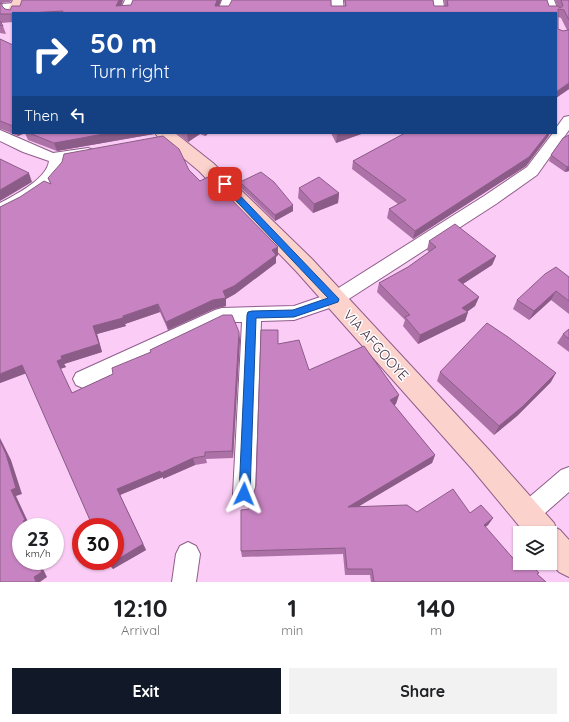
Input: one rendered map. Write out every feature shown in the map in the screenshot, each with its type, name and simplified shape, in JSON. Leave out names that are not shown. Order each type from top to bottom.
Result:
[{"type":"main road","name":"VIA AFGOOYE","points":[[161,137],[206,166],[243,202],[335,299],[538,526]]},
{"type":"main road","points":[[557,548],[569,562]]},
{"type":"street","points":[[125,12],[131,0]]},
{"type":"street","points":[[223,12],[228,0]]},
{"type":"street","points":[[337,0],[338,12]]},
{"type":"street","points":[[437,0],[439,12]]},
{"type":"street","points":[[548,0],[553,12]]},
{"type":"street","points":[[0,7],[16,9]]},
{"type":"street","points":[[83,379],[222,315],[294,313],[335,299],[490,200],[532,171],[569,120]]},
{"type":"street","points":[[0,135],[15,143],[57,158],[99,151]]},
{"type":"street","points":[[0,210],[32,191],[49,178],[58,164],[57,158]]},
{"type":"street","points":[[244,494],[252,315]]},
{"type":"street","points":[[528,514],[569,478]]},
{"type":"street","points":[[184,582],[188,554]]},
{"type":"building","points":[[22,0],[119,0],[116,6],[131,5],[133,0],[217,0],[215,6],[229,6],[232,0],[331,0],[331,6],[346,6],[345,0],[433,0],[434,6],[448,6],[447,0],[547,0],[549,6],[558,6],[560,8],[563,6],[561,0],[569,0],[569,20],[564,10],[558,9],[558,29],[563,31],[569,29],[569,83],[557,91],[557,12],[63,11],[12,12],[12,14],[0,14],[0,3],[2,3],[2,6],[5,9],[10,10],[12,6],[20,6]]},
{"type":"building","points":[[0,39],[12,45],[12,126],[0,121]]},
{"type":"building","points":[[32,134],[104,134],[54,143]]},
{"type":"building","points":[[403,134],[547,134],[529,157],[415,231],[389,209],[406,200],[353,161]]},
{"type":"building","points":[[569,135],[569,166],[567,167],[551,155],[563,138]]},
{"type":"building","points":[[163,136],[179,149],[189,170],[200,181],[208,177],[278,247],[272,250],[276,255],[234,286],[223,291],[226,298],[213,300],[166,322],[158,304],[123,316],[123,318],[93,326],[99,344],[61,356],[62,359],[57,361],[72,393],[113,374],[112,368],[151,352],[150,350],[223,315],[232,315],[239,332],[232,451],[205,452],[205,456],[193,458],[161,473],[160,471],[117,489],[143,544],[124,556],[124,518],[89,518],[22,365],[0,374],[0,207],[20,197],[44,181],[51,184],[48,178],[62,162],[64,154]]},
{"type":"building","points":[[0,159],[29,173],[0,190]]},
{"type":"building","points":[[261,172],[274,182],[293,205],[275,215],[240,182]]},
{"type":"building","points":[[319,177],[339,193],[314,204],[299,188]]},
{"type":"building","points":[[455,224],[496,256],[458,280],[479,297],[462,308],[468,312],[420,335],[405,317],[410,315],[379,283],[408,267],[436,247],[429,241]]},
{"type":"building","points":[[556,267],[569,277],[569,301],[556,291],[534,311],[517,300],[545,274]]},
{"type":"building","points":[[487,323],[556,373],[522,407],[499,426],[440,372]]},
{"type":"building","points":[[569,329],[569,339],[563,334]]},
{"type":"building","points":[[261,330],[278,330],[278,344],[299,340],[309,370],[364,346],[399,395],[390,400],[435,455],[348,507],[407,505],[417,512],[453,489],[470,513],[481,505],[493,518],[484,525],[513,558],[513,570],[536,570],[539,573],[537,574],[546,582],[374,582],[372,569],[347,569],[345,548],[241,551],[241,510],[249,509],[249,497],[253,495],[256,486]]},
{"type":"building","points":[[0,441],[6,454],[16,488],[11,490],[24,518],[12,518],[12,570],[41,570],[42,572],[34,577],[36,582],[0,582]]},
{"type":"route","points":[[225,184],[335,299],[294,313],[252,315],[244,494]]}]
